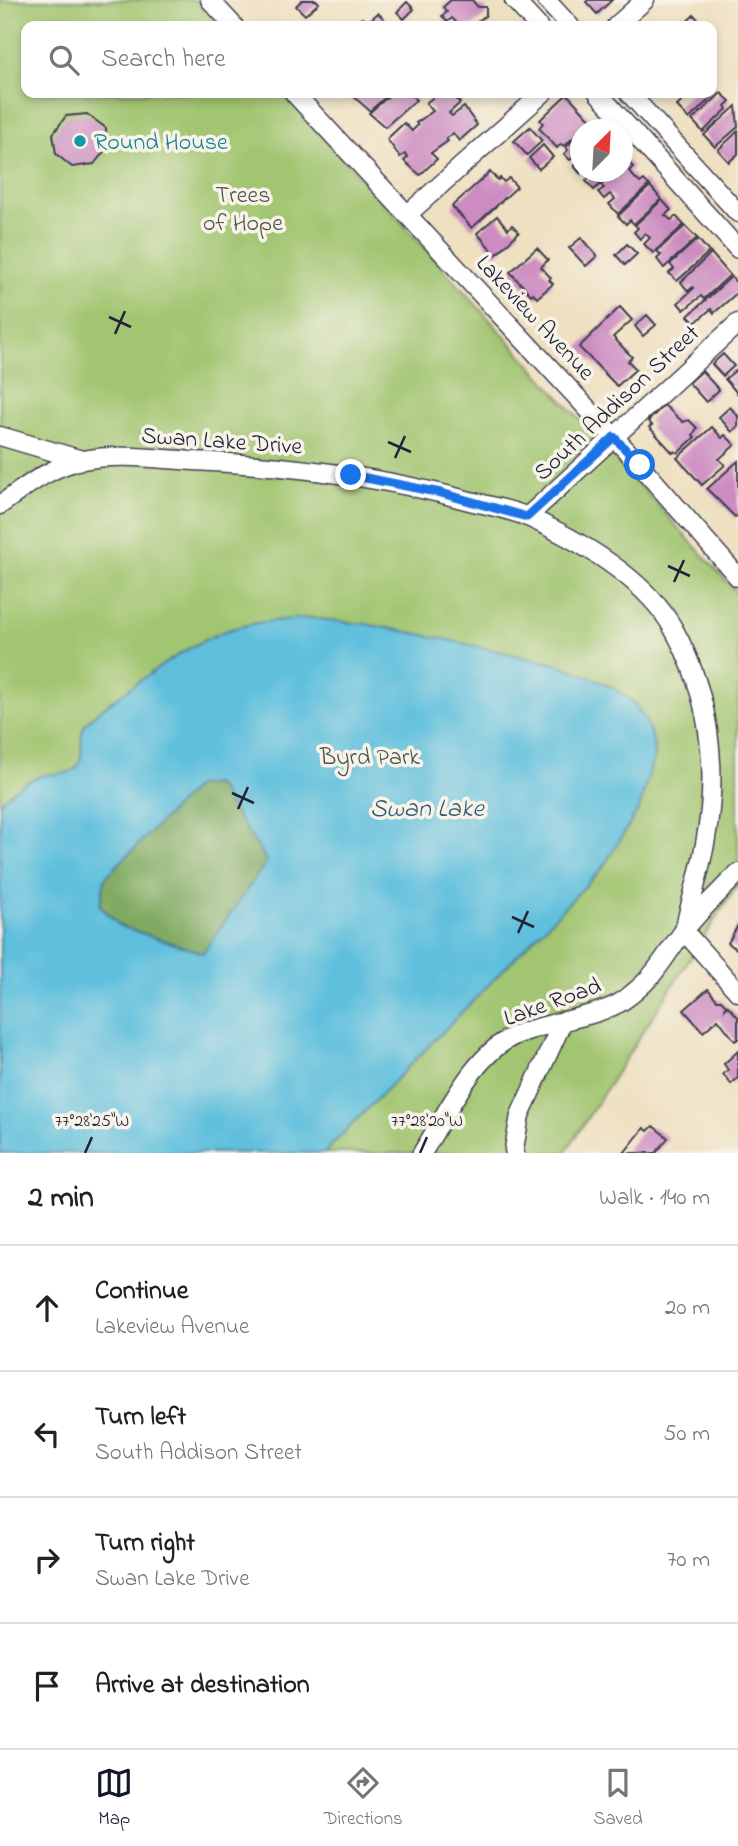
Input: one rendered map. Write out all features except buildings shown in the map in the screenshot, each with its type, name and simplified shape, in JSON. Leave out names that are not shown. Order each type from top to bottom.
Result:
[{"type":"street","points":[[210,0],[229,21]]},
{"type":"street","points":[[514,0],[533,21]]},
{"type":"street","points":[[546,0],[565,21]]},
{"type":"street","points":[[622,21],[645,0]]},
{"type":"street","name":"Lakeview Avenue","points":[[299,98],[614,437],[738,577]]},
{"type":"street","points":[[408,214],[537,98]]},
{"type":"street","points":[[602,98],[738,249]]},
{"type":"street","points":[[634,98],[738,213]]},
{"type":"street","name":"South Addison Street","points":[[527,517],[738,323]]},
{"type":"street","name":"Swan Lake Drive","points":[[0,436],[82,460]]},
{"type":"street","name":"Swan Lake Drive","points":[[0,505],[41,475],[82,460],[123,457],[228,462],[351,475],[441,493],[527,517],[589,550],[644,590],[673,627],[689,661],[702,699],[710,738],[712,788],[706,839],[684,931]]},
{"type":"street","name":"Lake Road","points":[[422,1153],[476,1067],[494,1050],[516,1035],[620,1002],[646,984],[663,964],[684,931],[738,873]]},
{"type":"street","points":[[684,931],[738,992]]},
{"type":"street","points":[[515,1153],[520,1115],[563,1021]]},
{"type":"green space","name":"Byrd Park","points":[[0,0],[199,0],[218,21],[21,21],[21,98],[289,98],[738,594],[738,884],[565,1153],[0,1153]]},
{"type":"green space","points":[[216,784],[267,861],[203,953],[120,926],[100,906],[105,878],[196,786]]},
{"type":"water","name":"Swan Lake","points":[[310,618],[366,624],[560,665],[614,688],[633,702],[646,721],[653,741],[654,756],[639,809],[602,869],[324,1153],[0,1153],[0,802],[33,779],[66,773],[77,767],[82,733],[87,722],[109,703],[181,653],[234,628]],"holes":[[[216,784],[267,861],[203,953],[120,926],[100,906],[105,878],[196,786]]]},
{"type":"place","name":"Round House","points":[[80,141]]},
{"type":"route","points":[[351,475],[441,493],[527,517],[614,437],[640,465]]},
{"type":"park label","name":"Trees of Hope","points":[[243,208]]}]
